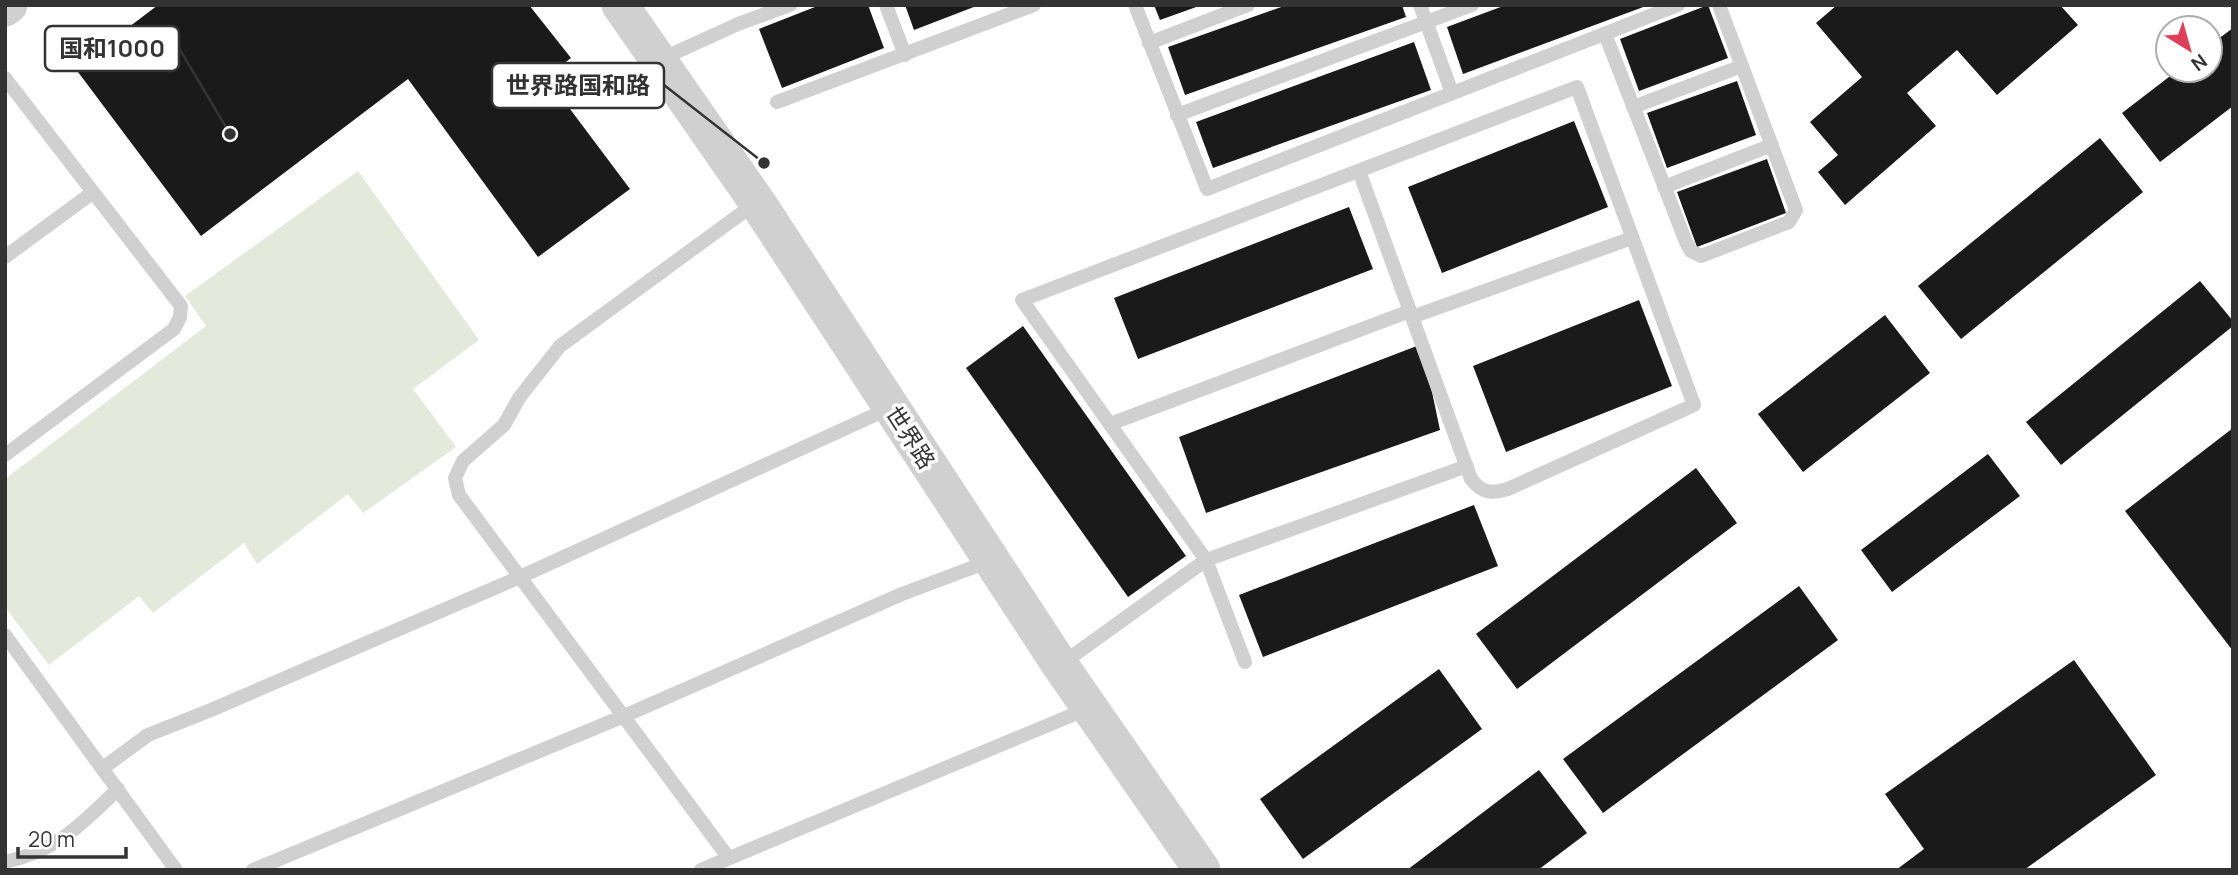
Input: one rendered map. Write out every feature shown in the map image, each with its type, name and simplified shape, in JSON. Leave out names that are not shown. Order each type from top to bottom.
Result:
[{"type":"street","name":"世界路","points":[[620,5],[757,202],[1059,665],[1202,870]]},
{"type":"lane","points":[[659,61],[738,24],[790,5]]},
{"type":"lane","points":[[886,5],[905,55]]},
{"type":"lane","points":[[777,102],[1034,5]]},
{"type":"lane","points":[[1135,5],[1208,189],[1678,5]]},
{"type":"lane","points":[[1149,43],[1248,5]]},
{"type":"lane","points":[[1420,5],[1452,93]]},
{"type":"lane","points":[[1177,115],[1472,5]]},
{"type":"lane","points":[[1605,34],[1686,242],[1691,251],[1701,256],[1790,222],[1796,210],[1719,5]]},
{"type":"lane","points":[[1633,107],[1742,66]]},
{"type":"lane","points":[[5,78],[180,306],[180,317],[174,329],[5,456]]},
{"type":"lane","points":[[1245,663],[1206,561],[1022,300],[1577,87],[1694,405],[1494,493],[1480,490],[1471,479],[1466,466],[1359,171]]},
{"type":"lane","points":[[1664,187],[1772,145]]},
{"type":"lane","points":[[5,257],[92,192]]},
{"type":"lane","points":[[728,857],[459,495],[455,478],[463,461],[504,425],[519,398],[560,346],[757,202]]},
{"type":"lane","points":[[1110,424],[1411,314],[1632,238]]},
{"type":"lane","points":[[103,768],[148,735],[520,577],[891,407]]},
{"type":"lane","points":[[1059,665],[1206,561],[1466,466]]},
{"type":"lane","points":[[253,870],[624,716],[902,594],[991,560]]},
{"type":"lane","points":[[5,635],[176,870]]},
{"type":"lane","points":[[701,870],[1089,708]]},
{"type":"lane","points":[[5,862],[55,845],[82,825],[118,789]]},
{"type":"shaded area","points":[[358,171],[479,340],[413,389],[456,447],[363,513],[348,494],[257,564],[244,543],[153,613],[139,596],[49,665],[5,607],[5,479],[206,326],[185,296]]},
{"type":"building","points":[[158,5],[529,5],[571,58],[546,77],[630,189],[538,257],[408,79],[201,236],[75,68]]},
{"type":"building","points":[[820,5],[868,5],[884,48],[782,88],[759,29]]},
{"type":"building","points":[[905,5],[979,5],[914,30]]},
{"type":"building","points":[[1154,5],[1199,5],[1199,6],[1160,20]]},
{"type":"building","points":[[1287,5],[1402,5],[1406,17],[1185,95],[1168,47]]},
{"type":"building","points":[[1506,5],[1646,6],[1463,74],[1447,27]]},
{"type":"building","points":[[1708,5],[1728,58],[1639,91],[1620,39]]},
{"type":"building","points":[[1837,5],[2060,5],[2078,25],[1997,95],[1957,50],[1907,93],[1936,126],[1845,205],[1818,172],[1838,155],[1810,122],[1862,77],[1816,23]]},
{"type":"building","points":[[2233,28],[2233,106],[2160,162],[2122,113],[2160,84],[2224,84],[2224,35]]},
{"type":"building","points":[[1414,42],[1431,90],[1213,168],[1196,122]]},
{"type":"building","points":[[1737,81],[1756,135],[1667,168],[1647,113]]},
{"type":"building","points":[[1574,121],[1608,207],[1442,273],[1408,187]]},
{"type":"building","points":[[2100,138],[2143,192],[1961,339],[1918,286]]},
{"type":"building","points":[[1767,159],[1786,213],[1697,247],[1677,192]]},
{"type":"building","points":[[1349,207],[1373,269],[1138,359],[1114,298]]},
{"type":"building","points":[[2200,281],[2233,321],[2233,326],[2061,465],[2026,422]]},
{"type":"building","points":[[1639,300],[1672,386],[1506,452],[1473,366]]},
{"type":"building","points":[[1885,315],[1930,373],[1803,472],[1758,414]]},
{"type":"building","points":[[1023,326],[1186,556],[1128,597],[966,368]]},
{"type":"building","points":[[1422,344],[1440,430],[1206,513],[1179,437]]},
{"type":"building","points":[[2233,428],[2233,651],[2125,511]]},
{"type":"building","points":[[1988,454],[2020,496],[1892,592],[1861,550]]},
{"type":"building","points":[[1696,468],[1737,523],[1517,689],[1476,634]]},
{"type":"building","points":[[1474,505],[1498,566],[1263,657],[1239,595]]},
{"type":"building","points":[[1799,586],[1838,640],[1603,813],[1563,759]]},
{"type":"building","points":[[2074,660],[2156,775],[2024,870],[1896,870],[1924,849],[1885,794]]},
{"type":"building","points":[[1439,669],[1482,729],[1303,859],[1260,799]]},
{"type":"building","points":[[1539,770],[1587,833],[1538,870],[1407,870]]},
{"type":"place","name":"国和1000","points":[[230,134]]},
{"type":"place","name":"世界路国和路","points":[[764,163]]}]
